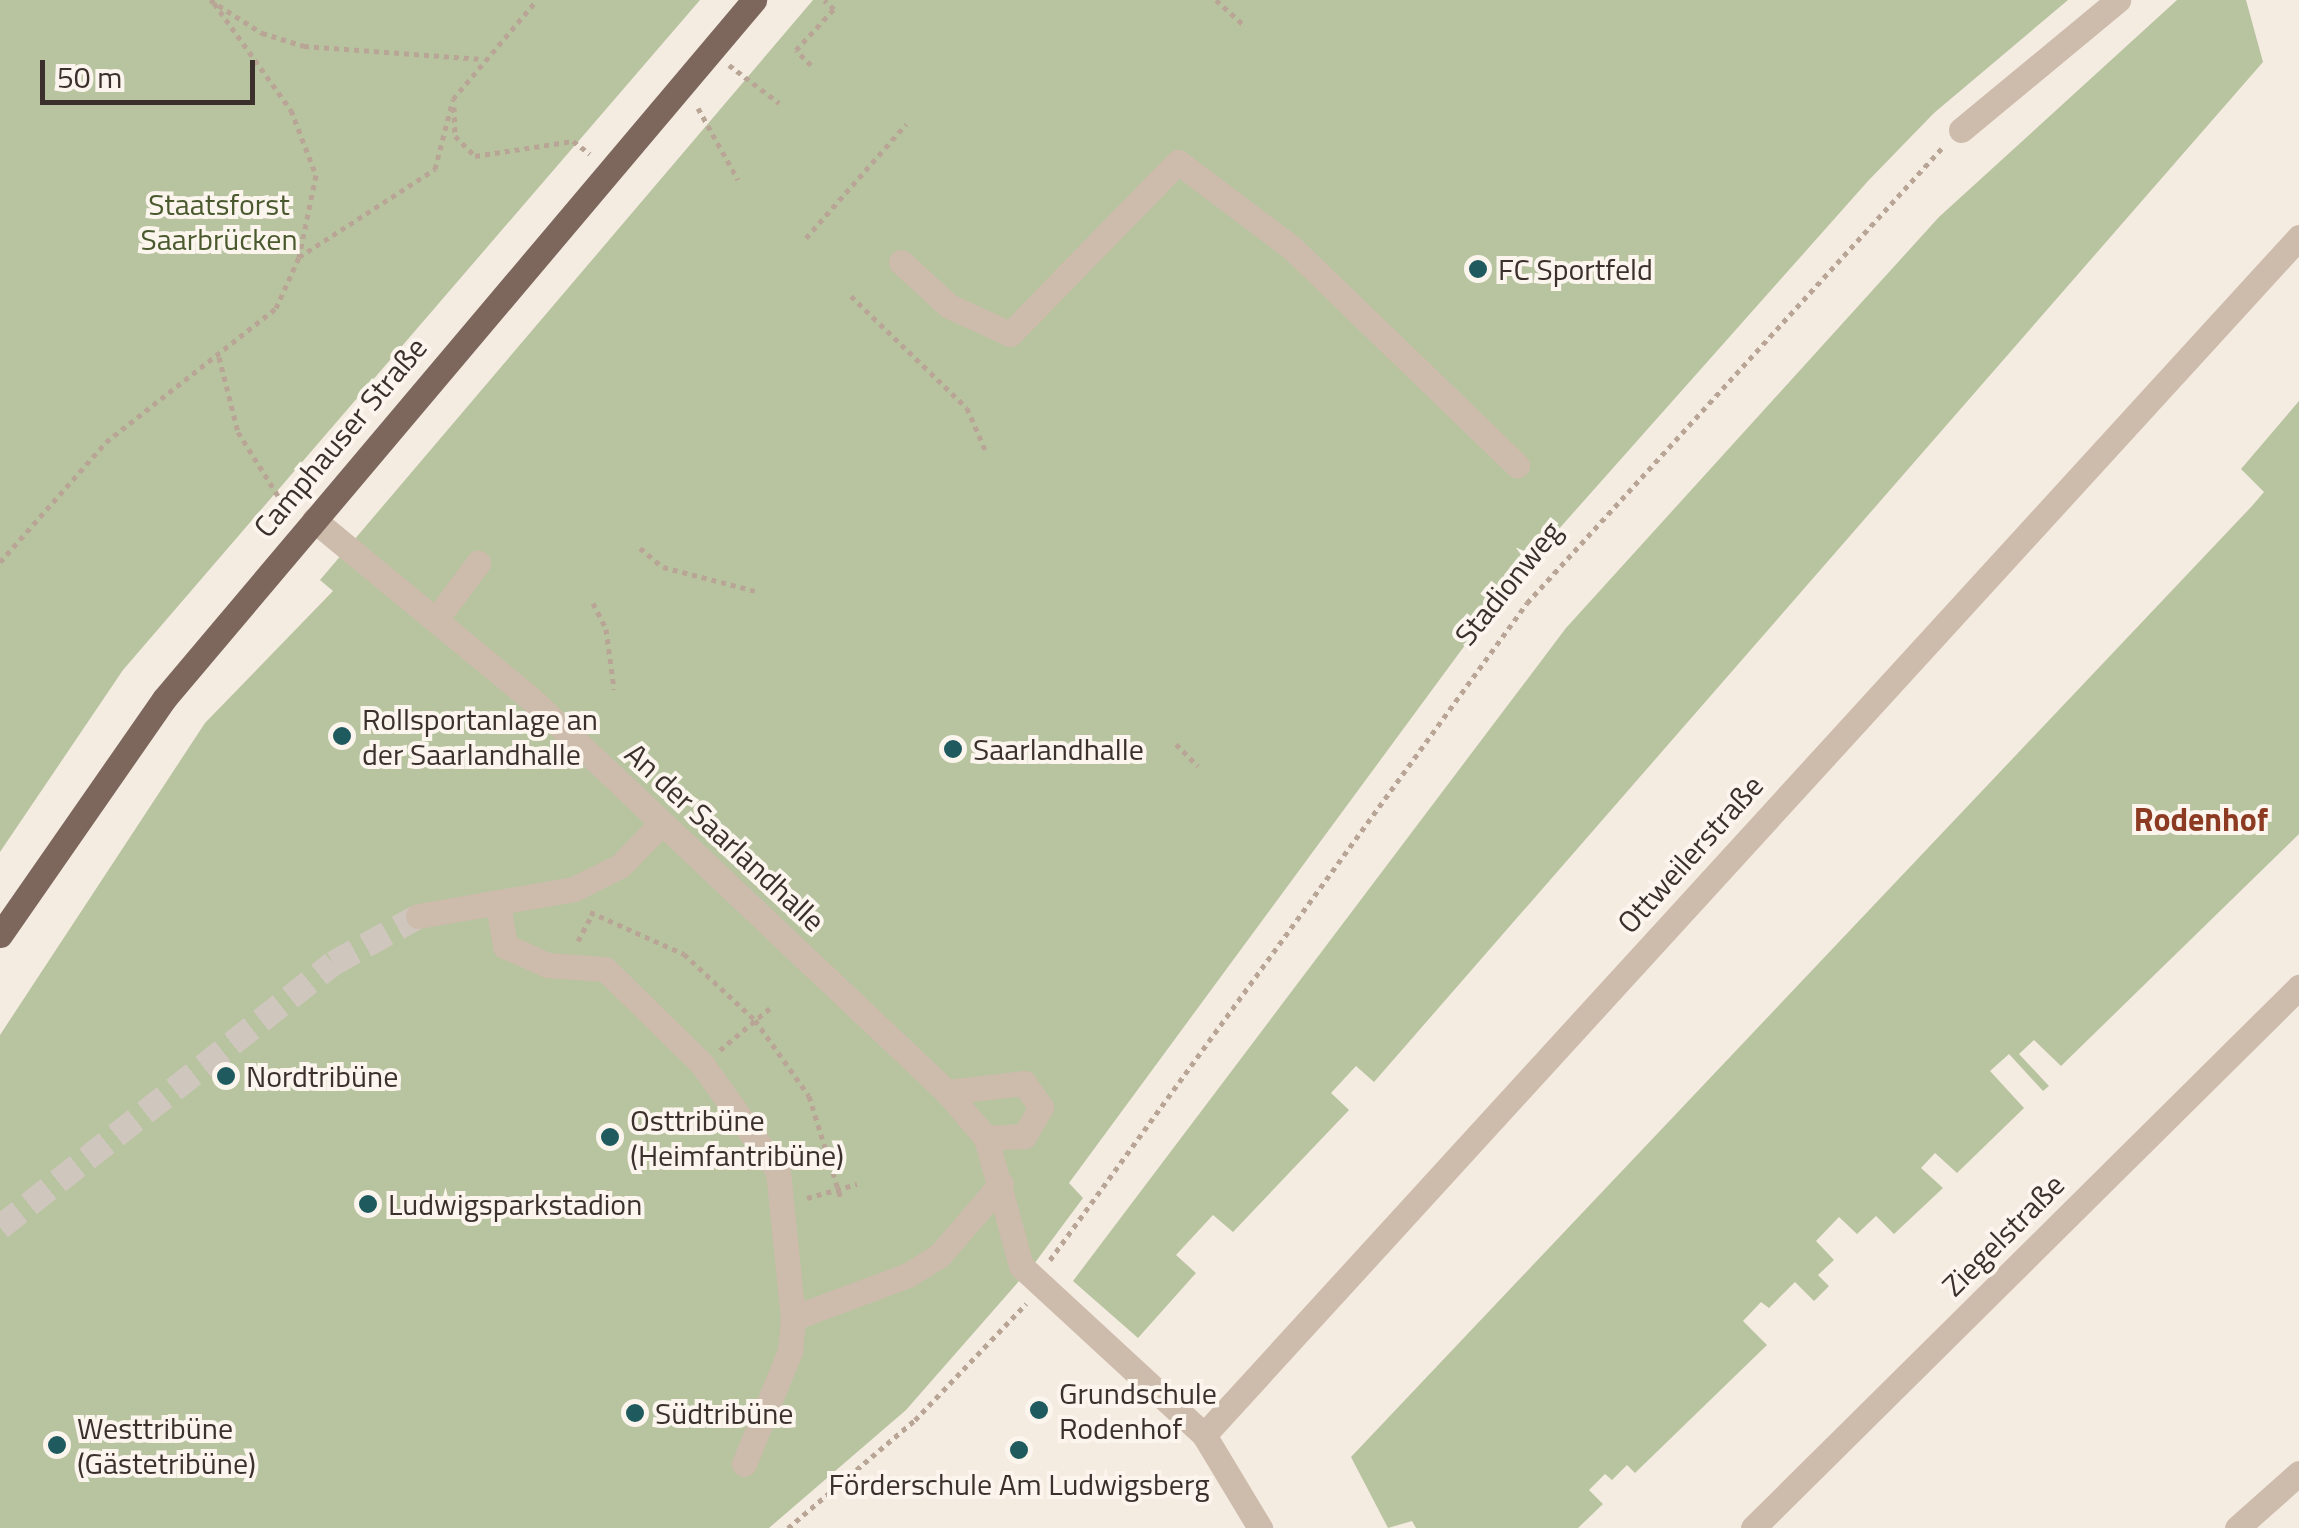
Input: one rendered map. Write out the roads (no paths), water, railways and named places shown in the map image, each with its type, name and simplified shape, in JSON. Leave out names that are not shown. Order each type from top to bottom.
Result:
[{"type":"main road","name":"Camphauser Straße","points":[[0,935],[164,699],[754,0]]},
{"type":"street","points":[[1961,130],[2118,0]]},
{"type":"street","points":[[901,262],[950,306],[1010,334],[1178,162],[1292,248],[1517,465]]},
{"type":"street","name":"Ottweilerstraße","points":[[1204,1434],[2299,237]]},
{"type":"street","name":"An der Saarlandhalle","points":[[314,520],[436,618],[662,823],[947,1092],[986,1138],[1001,1184],[1006,1229],[1037,1285],[1204,1434]]},
{"type":"street","points":[[436,618],[478,563]]},
{"type":"street","points":[[418,916],[574,889],[620,866],[662,823]]},
{"type":"street","points":[[498,903],[505,946],[546,964],[605,969],[713,1080],[778,1172],[794,1318],[790,1351],[744,1464]]},
{"type":"street","name":"Ziegelstraße","points":[[1753,1528],[2299,987]]},
{"type":"street","points":[[947,1092],[1024,1084],[1042,1107],[1024,1136],[986,1138]]},
{"type":"street","points":[[794,1318],[908,1275],[939,1256],[1001,1184]]},
{"type":"street","points":[[1204,1434],[1260,1528]]},
{"type":"street","points":[[2237,1528],[2299,1472]]},
{"type":"tunnel","points":[[0,1227],[333,963],[418,916]]},
{"type":"place","name":"FC Sportfeld","points":[[1478,269]]},
{"type":"place","name":"Rollsportanlage an der Saarlandhalle","points":[[342,736]]},
{"type":"place","name":"Saarlandhalle","points":[[953,749]]},
{"type":"place","name":"Nordtribüne","points":[[226,1076]]},
{"type":"place","name":"Osttribüne (Heimfantribüne)","points":[[610,1137]]},
{"type":"place","name":"Ludwigsparkstadion","points":[[368,1204]]},
{"type":"place","name":"Grundschule Rodenhof","points":[[1039,1410]]},
{"type":"place","name":"Südtribüne","points":[[635,1413]]},
{"type":"place","name":"Westtribüne (Gästetribüne)","points":[[57,1445]]},
{"type":"place","name":"Förderschule Am Ludwigsberg","points":[[1019,1450]]},
{"type":"district","name":"Rodenhof","points":[[2201,819]]},
{"type":"park label","name":"Staatsforst Saarbrücken","points":[[219,221]]}]
